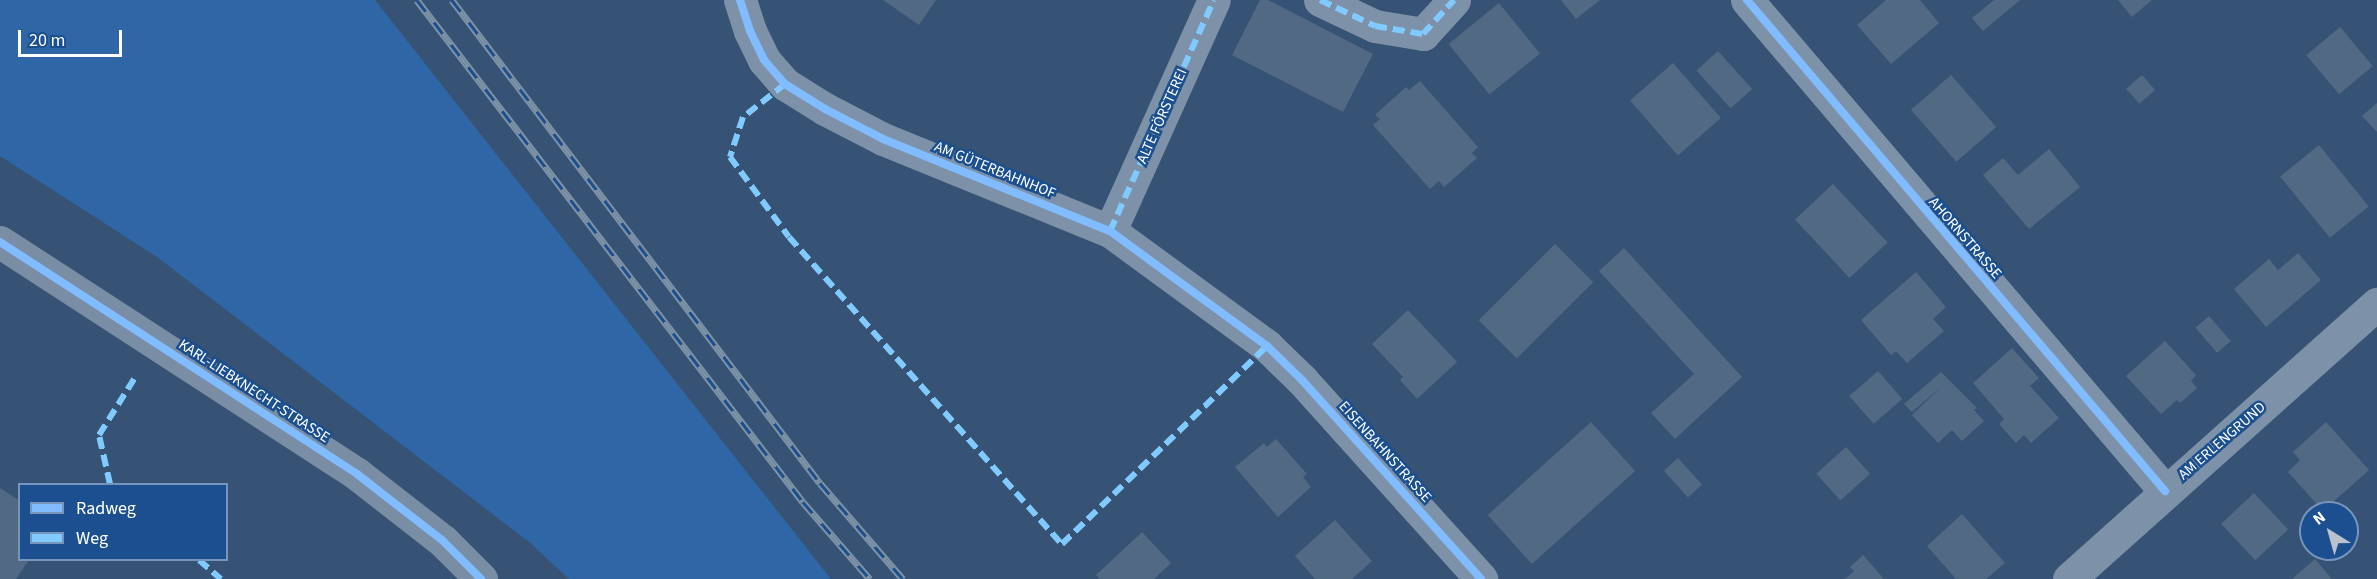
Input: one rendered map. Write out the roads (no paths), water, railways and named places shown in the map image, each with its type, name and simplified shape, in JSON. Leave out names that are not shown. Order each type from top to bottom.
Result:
[{"type":"street","name":"AM GÜTERBAHNHOF","points":[[740,0],[750,31],[764,60],[785,84],[825,109],[883,139],[1110,231],[1267,346]]},
{"type":"street","name":"ALTE FÖRSTEREI","points":[[1110,231],[1214,0]]},
{"type":"street","points":[[1320,0],[1375,26],[1423,34],[1454,0]]},
{"type":"street","name":"AHORNSTRASSE","points":[[1747,0],[2165,491]]},
{"type":"street","name":"KARL-LIEBKNECHT-STRASSE","points":[[0,242],[357,474],[443,541],[482,579]]},
{"type":"street","name":"AM ERLENGRUND","points":[[2069,579],[2377,304]]},
{"type":"street","name":"EISENBAHNSTRASSE","points":[[1267,346],[1302,380],[1481,579]]},
{"type":"railway","points":[[417,0],[803,502],[870,579]]},
{"type":"railway","points":[[452,0],[820,483],[903,579]]}]
